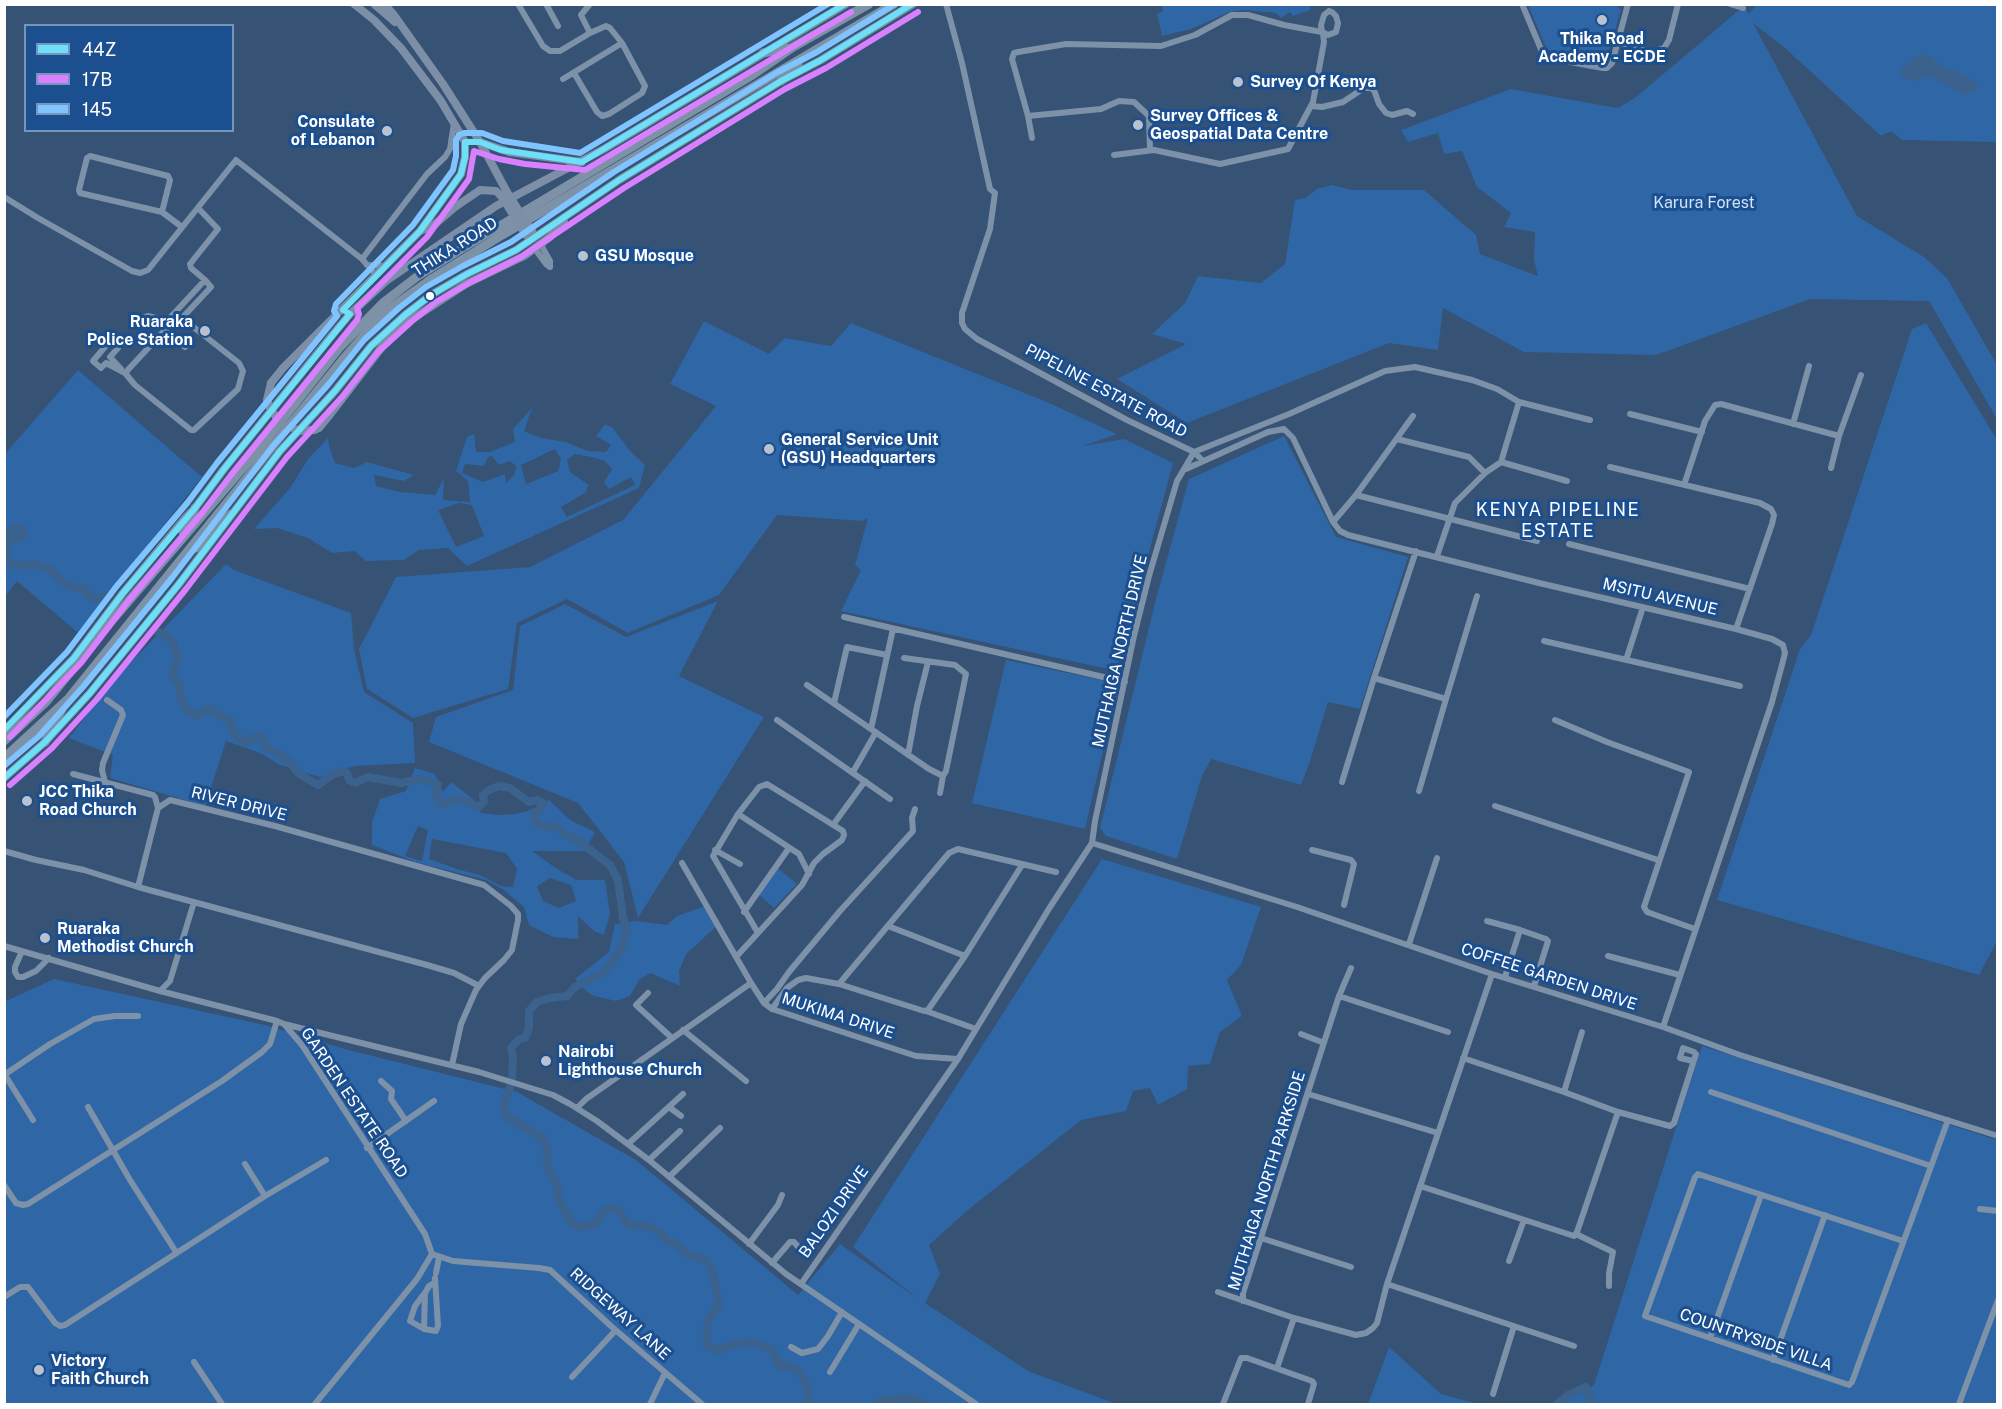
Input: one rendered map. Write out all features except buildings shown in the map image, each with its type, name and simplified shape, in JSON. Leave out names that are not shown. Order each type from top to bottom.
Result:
[{"type":"highway","name":"THIKA ROAD","points":[[4,741],[46,702],[174,547],[255,454],[340,347],[384,302],[418,276],[751,76],[793,47],[869,4]]},
{"type":"highway","name":"THIKA ROAD","points":[[4,758],[68,699],[126,624],[344,358],[377,321],[404,298],[502,235],[894,4]]},
{"type":"highway","points":[[763,53],[793,47]]},
{"type":"highway","points":[[781,81],[802,60]]},
{"type":"highway","points":[[174,547],[195,508]]},
{"type":"highway","points":[[183,557],[231,514]]},
{"type":"highway","points":[[74,658],[95,641]]},
{"type":"highway","points":[[45,742],[68,699]]},
{"type":"main road","points":[[354,4],[374,20],[422,73],[465,142],[463,166],[456,184],[420,231],[376,275],[346,312],[283,368],[271,383],[267,400],[270,408],[284,424],[299,431],[319,428],[364,369],[406,323],[466,284],[524,256],[533,240],[502,194],[480,142],[427,60],[400,26],[388,6]]},
{"type":"main road","points":[[374,4],[400,26]]},
{"type":"main road","name":"THIKA ROAD","points":[[4,731],[74,658],[130,585],[195,508],[346,312],[395,274],[496,206],[582,162],[846,4]]},
{"type":"main road","name":"THIKA ROAD","points":[[4,778],[45,742],[83,702],[150,621],[280,451],[335,391],[371,346],[393,326],[431,295],[466,274],[533,240],[619,180],[913,4]]},
{"type":"main road","points":[[480,142],[509,152],[582,162]]},
{"type":"main road","points":[[420,231],[434,225],[474,193],[488,189],[502,194]]},
{"type":"main road","points":[[501,256],[524,256]]},
{"type":"main road","points":[[389,339],[393,326]]},
{"type":"street","points":[[518,4],[543,46],[550,51],[560,51],[590,33],[608,27],[622,43],[645,86],[642,93],[605,116],[600,115],[574,73]]},
{"type":"street","points":[[546,4],[558,26]]},
{"type":"street","points":[[590,4],[581,15],[590,33]]},
{"type":"street","name":"PIPELINE ESTATE ROAD","points":[[946,4],[962,63],[990,189],[995,194],[990,229],[965,303],[962,324],[976,339],[1127,420],[1194,452],[1289,414],[1385,371],[1415,367],[1472,380],[1494,387],[1519,402],[1590,420]]},
{"type":"street","points":[[1032,138],[1012,59],[1014,53],[1066,44],[1161,46],[1195,35],[1232,15],[1248,15],[1324,34],[1337,30],[1338,23],[1328,4]]},
{"type":"street","points":[[1114,155],[1150,150],[1220,164],[1288,149],[1316,92],[1324,42],[1321,25],[1328,4]]},
{"type":"street","points":[[1522,4],[1540,50],[1546,56],[1604,69],[1612,63],[1628,4]]},
{"type":"street","points":[[1618,43],[1653,52],[1665,48],[1678,4]]},
{"type":"street","points":[[1730,4],[1743,8]]},
{"type":"street","points":[[1324,15],[1332,12]]},
{"type":"street","points":[[563,79],[622,43]]},
{"type":"street","points":[[1311,106],[1322,107],[1343,102],[1367,87],[1374,90],[1379,104],[1386,113],[1392,115],[1407,111],[1413,114]]},
{"type":"street","points":[[1028,116],[1101,109],[1119,101],[1134,102],[1149,116],[1150,150]]},
{"type":"street","points":[[365,262],[450,149],[454,123]]},
{"type":"street","points":[[162,212],[170,180],[168,176],[90,156],[87,158],[80,193],[162,212],[182,227]]},
{"type":"street","points":[[4,197],[140,273],[148,270],[237,160],[365,262],[376,275]]},
{"type":"street","points":[[168,325],[182,318],[211,287],[191,268],[190,264],[218,229],[198,208]]},
{"type":"street","points":[[365,262],[385,266]]},
{"type":"street","points":[[123,371],[168,325],[205,279]]},
{"type":"street","points":[[141,319],[148,316],[168,325],[185,347]]},
{"type":"street","points":[[108,360],[123,371],[135,385],[191,430],[194,430],[236,392],[240,386],[243,368],[182,318]]},
{"type":"street","points":[[1793,424],[1809,366]]},
{"type":"street","points":[[1831,468],[1839,436],[1861,375]]},
{"type":"street","points":[[1437,556],[1455,503],[1485,473],[1501,462],[1519,402]]},
{"type":"street","points":[[1684,485],[1701,432],[1709,412],[1715,405],[1720,404],[1839,436]]},
{"type":"street","points":[[1630,414],[1701,432]]},
{"type":"street","points":[[1186,469],[1268,432],[1286,429],[1293,438],[1333,522],[1356,495],[1413,416]]},
{"type":"street","points":[[1397,439],[1469,457],[1485,473]]},
{"type":"street","points":[[1186,469],[1194,452],[1203,461]]},
{"type":"street","points":[[1501,462],[1567,481]]},
{"type":"street","points":[[1610,467],[1760,503],[1772,509],[1774,515],[1772,524],[1736,629]]},
{"type":"street","name":"MUTHAIGA NORTH DRIVE","points":[[1092,843],[1134,636],[1177,481],[1186,469]]},
{"type":"street","points":[[1356,495],[1537,541]]},
{"type":"street","name":"MSITU AVENUE","points":[[1333,522],[1340,531],[1348,535],[1736,629],[1781,643],[1785,653],[1772,702],[1663,1028]]},
{"type":"street","points":[[1569,544],[1750,589]]},
{"type":"street","points":[[1342,782],[1416,551]]},
{"type":"street","points":[[1419,791],[1477,596]]},
{"type":"street","points":[[1626,660],[1643,607]]},
{"type":"street","points":[[844,617],[1125,682]]},
{"type":"street","points":[[853,772],[874,730],[893,629]]},
{"type":"street","points":[[1544,641],[1740,686]]},
{"type":"street","points":[[834,703],[847,647],[887,656]]},
{"type":"street","points":[[904,657],[956,665],[966,674],[940,793]]},
{"type":"street","points":[[908,754],[928,662]]},
{"type":"street","points":[[1374,678],[1446,699]]},
{"type":"street","points":[[807,685],[943,776]]},
{"type":"street","points":[[105,782],[102,767],[123,713],[107,700]]},
{"type":"street","points":[[777,720],[890,798]]},
{"type":"street","points":[[1555,720],[1689,772],[1658,860],[1644,909],[1695,929]]},
{"type":"street","points":[[73,774],[153,795],[158,808],[138,887]]},
{"type":"street","points":[[833,825],[865,781]]},
{"type":"street","points":[[736,957],[758,933],[802,885],[818,858],[844,837],[843,831],[767,784],[759,787],[738,814],[713,856],[758,933]]},
{"type":"street","name":"RIVER DRIVE","points":[[158,808],[170,801],[211,810],[483,885],[516,911],[518,927],[512,950],[479,986]]},
{"type":"street","points":[[1495,806],[1658,860]]},
{"type":"street","points":[[764,1002],[834,918],[913,831],[912,818],[915,809]]},
{"type":"street","points":[[738,814],[802,858],[809,875]]},
{"type":"street","name":"COFFEE GARDEN DRIVE","points":[[1092,843],[1409,944],[1492,974],[1740,1055],[1998,1136]]},
{"type":"street","name":"BALOZI DRIVE","points":[[280,1023],[452,1065],[554,1095],[597,1121],[649,1160],[772,1263],[801,1284],[958,1059],[1050,907],[1092,843]]},
{"type":"street","points":[[744,912],[789,848]]},
{"type":"street","points":[[839,984],[949,853],[958,849],[1056,872]]},
{"type":"street","points":[[715,850],[740,864]]},
{"type":"street","points":[[1312,850],[1351,860],[1354,864],[1344,905]]},
{"type":"street","points":[[4,851],[84,870],[138,887],[454,973],[479,986],[461,1024],[452,1065]]},
{"type":"street","points":[[1409,944],[1437,858]]},
{"type":"street","name":"MUKIMA DRIVE","points":[[682,863],[751,983],[764,1002],[772,1009],[916,1056],[958,1059]]},
{"type":"street","points":[[926,1011],[965,956],[1022,865]]},
{"type":"street","points":[[160,991],[170,981],[194,902]]},
{"type":"street","points":[[1487,921],[1548,941],[1534,986]]},
{"type":"street","points":[[888,926],[965,956]]},
{"type":"street","points":[[1505,977],[1520,930]]},
{"type":"street","name":"GARDEN ESTATE ROAD","points":[[4,946],[280,1023],[302,1044],[367,1148],[425,1234],[432,1254]]},
{"type":"street","points":[[22,951],[15,967],[18,977],[36,971],[48,958]]},
{"type":"street","points":[[1608,956],[1680,975]]},
{"type":"street","name":"MUTHAIGA NORTH PARKSIDE","points":[[1351,968],[1339,996],[1243,1293],[1243,1301],[1356,1335],[1366,1333],[1377,1323],[1420,1186],[1492,974]]},
{"type":"street","points":[[772,1009],[787,988],[802,978],[839,984],[976,1029]]},
{"type":"street","points":[[170,981],[177,995]]},
{"type":"street","points":[[577,1108],[586,1099],[751,983]]},
{"type":"street","points":[[648,993],[636,1005],[672,1038]]},
{"type":"street","points":[[1339,996],[1448,1032]]},
{"type":"street","points":[[33,1120],[5,1075],[50,1044],[94,1019],[138,1016]]},
{"type":"street","points":[[4,1185],[16,1203],[26,1205],[222,1081],[270,1044],[280,1023]]},
{"type":"street","points":[[302,1044],[302,1035],[310,1030]]},
{"type":"street","points":[[684,1030],[746,1081]]},
{"type":"street","points":[[1564,1092],[1582,1032]]},
{"type":"street","points":[[1301,1034],[1324,1043]]},
{"type":"street","points":[[1463,1058],[1618,1112],[1670,1126],[1674,1123],[1693,1061]]},
{"type":"street","points":[[381,1081],[392,1090],[391,1099],[406,1121]]},
{"type":"street","points":[[1712,1092],[1931,1166]]},
{"type":"street","points":[[628,1144],[683,1094]]},
{"type":"street","points":[[1308,1094],[1438,1133]]},
{"type":"street","points":[[367,1148],[434,1101]]},
{"type":"street","points":[[88,1107],[176,1252]]},
{"type":"street","points":[[669,1107],[681,1116]]},
{"type":"street","points":[[1575,1235],[1618,1112]]},
{"type":"street","name":"COUNTRYSIDE VILLA","points":[[1761,1195],[1697,1175],[1645,1316],[1845,1384],[1851,1383],[1948,1120]]},
{"type":"street","points":[[669,1177],[720,1128]]},
{"type":"street","points":[[649,1160],[680,1131]]},
{"type":"street","points":[[4,1297],[20,1287],[28,1287],[55,1323],[63,1326],[176,1252],[326,1160]]},
{"type":"street","points":[[245,1164],[265,1196]]},
{"type":"street","points":[[1420,1186],[1575,1235],[1613,1252],[1609,1286]]},
{"type":"street","points":[[749,1244],[778,1205],[782,1195]]},
{"type":"street","points":[[1710,1338],[1761,1195],[1903,1241]]},
{"type":"street","points":[[1980,1209],[1998,1211]]},
{"type":"street","points":[[1773,1360],[1825,1215]]},
{"type":"street","points":[[1509,1261],[1524,1220]]},
{"type":"street","points":[[1261,1238],[1351,1267]]},
{"type":"street","points":[[772,1263],[790,1242],[794,1242],[800,1249]]},
{"type":"street","points":[[315,1404],[417,1279],[432,1254]]},
{"type":"street","name":"RIDGEWAY LANE","points":[[432,1254],[453,1261],[550,1270],[615,1330],[702,1404]]},
{"type":"street","points":[[435,1278],[415,1306],[410,1321],[424,1329],[436,1330],[438,1326],[435,1278],[439,1257]]},
{"type":"street","points":[[801,1284],[976,1404]]},
{"type":"street","points":[[1388,1284],[1574,1346]]},
{"type":"street","points":[[1218,1292],[1243,1301]]},
{"type":"street","points":[[424,1329],[425,1293]]},
{"type":"street","points":[[1959,1404],[1998,1300]]},
{"type":"street","points":[[791,1347],[802,1353],[818,1348],[842,1312]]},
{"type":"street","points":[[1277,1368],[1294,1318]]},
{"type":"street","points":[[830,1372],[859,1324]]},
{"type":"street","points":[[1493,1394],[1515,1326]]},
{"type":"street","points":[[572,1377],[615,1330]]},
{"type":"street","points":[[1223,1404],[1241,1358],[1247,1358],[1312,1381],[1314,1384],[1308,1404]]},
{"type":"street","points":[[194,1362],[222,1404]]},
{"type":"street","points":[[650,1404],[665,1373]]},
{"type":"green space","points":[[1310,4],[1310,10],[1293,16],[1290,12],[1281,18],[1276,13],[1245,10],[1230,12],[1191,29],[1162,36],[1157,13],[1163,12],[1162,5]]},
{"type":"green space","name":"Karura Forest","points":[[1757,4],[1997,5],[1997,142],[1902,140],[1891,131],[1881,136],[1786,49],[1753,23],[1857,216],[1924,257],[1947,278],[1997,365],[1997,419],[1929,301],[1810,299],[1656,355],[1524,352],[1443,308],[1438,350],[1389,343],[1187,423],[1117,379],[1186,344],[1152,334],[1185,303],[1198,276],[1261,283],[1285,264],[1295,200],[1306,198],[1317,189],[1332,185],[1352,190],[1424,190],[1476,235],[1480,254],[1538,276],[1534,260],[1535,232],[1504,227],[1511,213],[1477,187],[1462,151],[1444,154],[1438,133],[1408,142],[1401,130],[1511,89],[1618,108],[1636,97],[1744,6],[1749,14]]},
{"type":"green space","points":[[1528,5],[1616,5],[1621,10],[1605,62],[1547,50]]},
{"type":"green space","points":[[704,321],[769,354],[785,338],[831,346],[851,323],[1047,402],[1117,434],[1083,446],[1124,439],[1173,463],[1117,671],[841,611],[861,570],[855,565],[868,518],[862,521],[777,515],[719,595],[628,633],[567,599],[517,623],[508,689],[413,718],[367,689],[359,649],[396,577],[530,567],[623,520],[716,406],[670,384]]},
{"type":"green space","points":[[1926,323],[1997,440],[1998,939],[1979,975],[1717,900],[1800,649],[1811,635],[1912,329]]},
{"type":"green space","points":[[78,370],[202,477],[78,633],[17,581],[4,598],[5,454]]},
{"type":"green space","points":[[532,408],[524,431],[541,438],[566,442],[588,451],[606,452],[611,445],[596,436],[605,424],[613,428],[630,451],[645,465],[639,488],[467,566],[448,548],[419,550],[404,560],[366,561],[354,551],[332,553],[308,538],[277,528],[254,529],[290,488],[308,459],[328,438],[335,463],[354,468],[367,462],[414,475],[404,481],[374,475],[376,486],[400,492],[435,495],[444,478],[443,500],[470,502],[468,481],[456,471],[467,437],[474,434],[476,452],[490,452],[515,442],[513,429]],"holes":[[[555,449],[561,459],[558,471],[526,484],[521,465]],[[575,454],[605,461],[612,469],[604,482],[609,489],[631,477],[635,485],[567,517],[561,507],[585,493],[589,485],[570,472],[567,460]],[[492,456],[499,465],[510,461],[516,466],[515,474],[506,483],[505,474],[483,482],[462,473],[465,464],[484,466],[488,457]],[[459,503],[472,505],[484,536],[456,547],[438,510]]]},
{"type":"green space","points":[[1284,436],[1336,537],[1408,557],[1360,709],[1328,702],[1301,785],[1211,759],[1202,776],[1177,859],[1106,836],[1100,828],[1156,599],[1189,479]]},
{"type":"green space","points":[[226,564],[234,570],[351,613],[354,649],[364,692],[413,723],[415,763],[355,766],[320,777],[280,765],[260,753],[226,741],[205,806],[110,778],[113,755],[69,738],[113,681]]},
{"type":"green space","points":[[718,601],[679,676],[764,717],[638,918],[624,862],[578,803],[429,742],[436,717],[513,690],[520,626],[565,604],[626,637]]},
{"type":"green space","points":[[1006,660],[1111,682],[1117,690],[1085,829],[972,803]]},
{"type":"green space","points":[[415,768],[435,774],[443,792],[451,782],[473,799],[481,813],[515,814],[528,811],[549,800],[570,820],[595,832],[585,851],[532,851],[577,880],[605,880],[610,914],[604,935],[594,931],[578,916],[578,939],[553,937],[529,925],[524,907],[504,890],[486,880],[415,862],[372,845],[372,822],[380,799],[406,791]],"holes":[[[418,826],[428,830],[422,861],[405,856]],[[432,839],[506,853],[517,869],[513,887],[501,886],[480,875],[429,859]],[[550,878],[571,885],[576,901],[559,908],[543,901],[537,886]]]},
{"type":"green space","points":[[1102,859],[1261,907],[1241,965],[1227,980],[1242,1016],[1220,1032],[1210,1064],[1188,1066],[1187,1089],[1158,1105],[1150,1088],[1133,1091],[1126,1111],[1081,1120],[968,1210],[929,1245],[940,1274],[925,1303],[1028,1371],[1116,1404],[5,1404],[4,1002],[54,979],[265,1025],[345,1049],[517,1092],[636,1160],[798,1295],[840,1244],[918,1299],[853,1247]]},
{"type":"green space","points":[[776,867],[797,884],[774,908],[757,893]]},
{"type":"green space","points":[[705,906],[718,925],[686,954],[679,971],[680,986],[650,973],[639,980],[630,996],[616,1001],[594,996],[575,979],[609,952],[615,924],[636,921],[667,925],[677,916]]},
{"type":"green space","points":[[1702,1046],[1997,1140],[1997,1404],[1556,1404],[1594,1385]]},
{"type":"green space","points":[[1389,1347],[1441,1394],[1478,1404],[1368,1404]]},
{"type":"shaded area","points":[[1929,55],[1941,67],[1956,71],[1972,80],[1977,86],[1974,91],[1962,94],[1934,78],[1927,76],[1912,81],[1901,74],[1901,69],[1917,56]]},
{"type":"waterway","points":[[4,531],[8,533],[16,528],[23,530],[23,536],[7,542],[5,551],[11,565],[37,565],[48,568],[63,582],[74,588],[83,588],[89,596],[99,599],[110,595]]},
{"type":"waterway","points":[[155,631],[166,635],[174,643],[178,656],[172,677],[180,684],[180,698],[189,713],[197,716],[209,708],[214,713],[230,720],[233,732],[245,744],[257,736],[263,737],[265,746],[288,760],[299,774],[318,785],[341,771],[347,773],[349,780],[355,783],[368,777],[401,783],[420,779],[438,784],[436,794],[439,803],[447,804],[452,800],[461,799],[479,807],[484,802],[483,795],[489,790],[499,786],[510,788],[529,802],[537,800],[544,804],[534,815],[536,823],[547,827],[557,827],[565,835],[576,839],[610,865],[618,880],[623,918],[627,930],[621,950],[599,975],[575,987],[567,996],[537,1002],[529,1011],[529,1028],[525,1038],[519,1039],[511,1048],[512,1078]]},
{"type":"waterway","points":[[510,1087],[504,1105],[505,1115],[543,1139],[547,1146],[547,1165],[557,1186],[558,1198],[573,1225],[582,1227],[596,1223],[603,1211],[613,1208],[620,1212],[628,1225],[651,1227],[663,1235],[668,1242],[674,1242],[687,1254],[703,1259],[712,1268],[719,1305],[707,1322],[707,1346],[717,1350],[739,1343],[752,1342],[772,1350],[779,1366],[789,1366],[797,1369],[801,1374],[808,1390],[809,1404]]},
{"type":"waterway","points":[[1557,1404],[1568,1395],[1586,1387],[1592,1404]]},
{"type":"waterway","points":[[876,1404],[889,1399],[913,1398],[924,1404]]},
{"type":"transit line","name":"145","points":[[4,717],[67,652],[116,587],[188,502],[337,316],[334,311],[336,304],[413,225],[453,170],[456,140],[459,135],[482,133],[503,141],[580,153],[828,4]]},
{"type":"transit line","name":"44Z","points":[[4,730],[74,658],[123,593],[195,508],[350,314],[343,310],[420,231],[461,174],[465,157],[465,142],[480,142],[501,150],[582,162],[845,4]]},
{"type":"transit line","name":"145","points":[[4,766],[39,736],[83,687],[172,578],[273,446],[328,385],[364,340],[399,308],[426,287],[511,242],[614,172],[776,73],[817,52],[895,4]]},
{"type":"transit line","name":"44Z","points":[[4,778],[45,742],[90,693],[179,584],[280,451],[335,391],[371,346],[405,315],[431,295],[516,250],[619,180],[912,4]]},
{"type":"transit line","name":"17B","points":[[10,737],[81,663],[130,599],[357,320],[359,314],[357,308],[427,237],[469,179],[474,151],[525,164],[585,170],[851,12]]},
{"type":"transit line","name":"17B","points":[[10,785],[52,748],[97,699],[186,589],[287,457],[342,397],[378,352],[411,322],[436,302],[521,257],[624,188],[785,89],[826,68],[918,12]]},
{"type":"place","name":"Thika Road Academy - ECDE","points":[[1602,20]]},
{"type":"place","name":"Survey Of Kenya","points":[[1238,82]]},
{"type":"place","name":"Survey Offices & Geospatial Data Centre","points":[[1138,125]]},
{"type":"place","name":"Consulate of Lebanon","points":[[387,131]]},
{"type":"place","name":"GSU Mosque","points":[[583,256]]},
{"type":"place","name":"Ruaraka Police Station","points":[[205,331]]},
{"type":"place","name":"General Service Unit (GSU) Headquarters","points":[[769,449]]},
{"type":"place","name":"JCC Thika Road Church","points":[[27,801]]},
{"type":"place","name":"Ruaraka Methodist Church","points":[[45,938]]},
{"type":"place","name":"Nairobi Lighthouse Church","points":[[546,1061]]},
{"type":"place","name":"Victory Faith Church","points":[[39,1370]]},
{"type":"district","name":"KENYA PIPELINE ESTATE","points":[[1558,520]]}]
